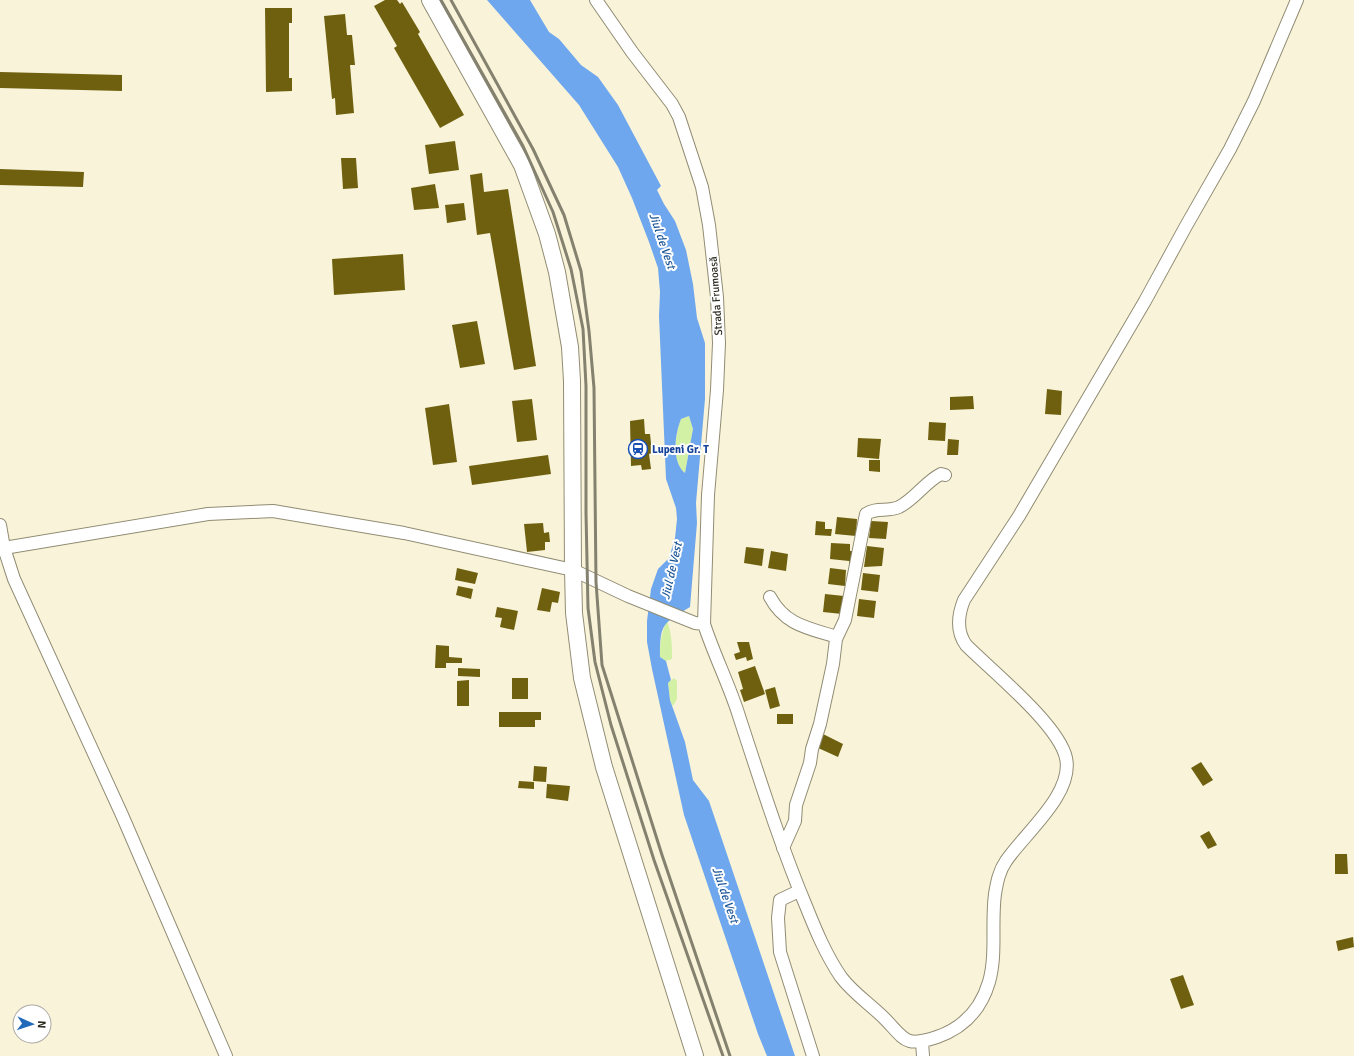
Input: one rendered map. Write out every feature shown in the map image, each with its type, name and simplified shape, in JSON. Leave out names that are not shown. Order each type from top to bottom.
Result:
[{"type":"main road","points":[[430,0],[522,165],[547,234],[557,272],[570,347],[572,381],[572,570],[577,647],[582,678],[590,716],[604,767],[695,1056]]},
{"type":"street","name":"Strada Frumoasă","points":[[596,0],[632,52],[672,104],[679,117],[702,187],[709,225],[716,281],[720,343],[700,623]]},
{"type":"street","points":[[4,548],[208,514],[272,512],[404,533],[572,570],[628,596],[700,623],[731,692],[783,848],[824,951],[843,979],[904,1040],[922,1042],[952,1032],[970,1017],[982,1000],[989,982],[992,968],[995,896],[999,874],[1005,862],[1056,800],[1063,785],[1067,771],[1066,758],[1054,733],[966,645],[960,636],[959,612],[964,600],[1019,516],[1145,302],[1230,149],[1254,101],[1297,0]]},
{"type":"street","points":[[783,848],[795,821],[796,805],[810,764],[812,749],[820,724],[833,664],[837,637],[845,620],[866,514],[872,510],[889,509],[900,506],[931,479],[941,474],[945,475]]},
{"type":"street","points":[[0,525],[4,548],[14,579],[122,815],[226,1056]]},
{"type":"street","points":[[770,597],[783,615],[792,622],[837,637]]},
{"type":"street","points":[[799,891],[780,900],[778,918],[780,952],[813,1056]]},
{"type":"street","points":[[922,1042],[923,1056]]},
{"type":"green space","points":[[689,416],[693,429],[685,473],[678,462],[676,455],[676,440],[681,419]]},
{"type":"green space","points":[[667,621],[671,635],[672,659],[666,661],[660,657],[660,652],[662,634]]},
{"type":"green space","points":[[674,678],[677,681],[677,699],[673,706],[670,700],[668,683]]},
{"type":"water","name":"Jiul de Vest","points":[[487,0],[530,0],[549,32],[559,39],[581,65],[598,77],[618,105],[661,186],[657,190],[675,221],[686,250],[693,284],[697,318],[705,343],[705,399],[696,503],[697,523],[690,607],[674,617],[664,626],[661,638],[660,657],[666,661],[671,680],[668,683],[670,700],[685,742],[693,780],[709,801],[795,1056],[767,1056],[758,1034],[684,815],[647,642],[647,621],[651,589],[658,569],[669,558],[675,538],[677,519],[676,508],[666,479],[658,268],[632,198],[618,167],[579,105]],"holes":[[[689,416],[693,429],[685,473],[681,468],[676,455],[677,432],[681,419]]]},
{"type":"building","points":[[385,0],[397,0],[400,4],[402,2],[420,32],[418,34],[464,115],[440,128],[394,48],[397,46],[374,6]]},
{"type":"building","points":[[265,8],[292,8],[292,23],[289,23],[289,78],[292,78],[292,91],[266,92]]},
{"type":"building","points":[[345,14],[347,35],[352,35],[355,65],[350,65],[354,113],[336,115],[335,98],[332,99],[324,16]]},
{"type":"building","points":[[0,72],[122,75],[122,91],[0,88]]},
{"type":"building","points":[[455,141],[459,170],[429,174],[425,145]]},
{"type":"building","points":[[341,158],[356,158],[358,188],[343,189]]},
{"type":"building","points":[[0,169],[84,172],[83,187],[0,185]]},
{"type":"building","points":[[482,173],[484,192],[508,189],[536,366],[514,370],[490,233],[477,235],[470,175]]},
{"type":"building","points":[[435,184],[439,208],[414,210],[411,188]]},
{"type":"building","points":[[464,203],[466,220],[447,223],[445,205]]},
{"type":"building","points":[[403,254],[405,290],[334,295],[332,259]]},
{"type":"building","points":[[477,321],[485,364],[460,368],[452,325]]},
{"type":"building","points":[[1047,389],[1062,391],[1061,415],[1045,414]]},
{"type":"building","points":[[973,396],[974,409],[950,410],[950,397]]},
{"type":"building","points":[[532,399],[537,440],[517,442],[512,401]]},
{"type":"building","points":[[449,404],[457,462],[433,465],[425,408]]},
{"type":"building","points":[[644,419],[645,434],[650,434],[652,453],[649,454],[651,469],[642,470],[641,465],[631,466],[630,421]]},
{"type":"building","points":[[929,422],[946,423],[945,441],[928,440]]},
{"type":"building","points":[[858,438],[881,439],[879,459],[857,457]]},
{"type":"building","points":[[948,439],[959,440],[958,455],[947,455]]},
{"type":"building","points":[[548,455],[551,474],[472,485],[469,466]]},
{"type":"building","points":[[869,460],[880,460],[880,472],[869,471]]},
{"type":"building","points":[[837,517],[857,519],[856,536],[835,534]]},
{"type":"building","points":[[816,521],[825,522],[825,529],[832,529],[831,536],[815,535]]},
{"type":"building","points":[[871,521],[888,522],[886,539],[869,538]]},
{"type":"building","points":[[543,523],[544,533],[549,532],[550,542],[545,542],[545,550],[527,552],[524,524]]},
{"type":"building","points":[[831,543],[850,544],[850,551],[853,551],[852,564],[849,564],[849,561],[830,559]]},
{"type":"building","points":[[867,546],[884,548],[882,566],[864,567]]},
{"type":"building","points":[[746,547],[764,549],[762,566],[744,563]]},
{"type":"building","points":[[771,551],[788,554],[786,571],[768,568]]},
{"type":"building","points":[[457,568],[478,573],[475,584],[455,580]]},
{"type":"building","points":[[830,568],[846,570],[845,586],[828,584]]},
{"type":"building","points":[[863,573],[880,575],[878,592],[861,590]]},
{"type":"building","points":[[458,586],[473,589],[471,599],[456,595]]},
{"type":"building","points":[[542,588],[560,592],[558,603],[552,602],[550,612],[537,610]]},
{"type":"building","points":[[825,594],[844,596],[842,614],[823,612]]},
{"type":"building","points":[[859,599],[876,601],[874,618],[857,616]]},
{"type":"building","points":[[497,607],[518,611],[514,630],[500,627],[502,618],[495,617]]},
{"type":"building","points":[[737,642],[749,642],[753,659],[747,661],[746,657],[736,660],[734,654],[740,652]]},
{"type":"building","points":[[436,645],[449,646],[449,657],[462,658],[462,663],[446,663],[446,668],[435,668]]},
{"type":"building","points":[[755,666],[765,694],[744,702],[740,690],[743,689],[738,672]]},
{"type":"building","points":[[458,668],[480,669],[480,677],[458,676]]},
{"type":"building","points":[[512,678],[528,678],[528,699],[512,699]]},
{"type":"building","points":[[469,680],[469,706],[457,706],[457,681]]},
{"type":"building","points":[[775,687],[780,706],[770,709],[765,690]]},
{"type":"building","points":[[499,712],[541,712],[541,720],[535,720],[535,727],[499,727]]},
{"type":"building","points":[[777,714],[793,714],[793,724],[777,724]]},
{"type":"building","points":[[821,733],[843,744],[838,757],[816,747]]},
{"type":"building","points":[[1201,762],[1213,780],[1203,786],[1191,768]]},
{"type":"building","points":[[534,766],[547,767],[546,782],[533,781]]},
{"type":"building","points":[[519,781],[534,782],[534,789],[518,788]]},
{"type":"building","points":[[547,784],[570,786],[568,801],[546,798]]},
{"type":"building","points":[[1209,831],[1217,845],[1208,849],[1200,836]]},
{"type":"building","points":[[1335,854],[1347,854],[1348,874],[1335,874]]},
{"type":"building","points":[[1353,937],[1354,947],[1338,951],[1336,941]]},
{"type":"building","points":[[1183,975],[1194,1005],[1181,1009],[1170,979]]},
{"type":"railway","points":[[441,0],[523,146],[553,212],[571,269],[583,329],[586,386],[588,608],[595,662],[611,725],[654,860],[723,1056]]},
{"type":"railway","points":[[451,0],[533,149],[564,215],[581,271],[589,331],[594,388],[596,582],[602,665],[662,855],[730,1056]]},
{"type":"place","name":"Lupeni Gr. T","points":[[638,449]]}]
